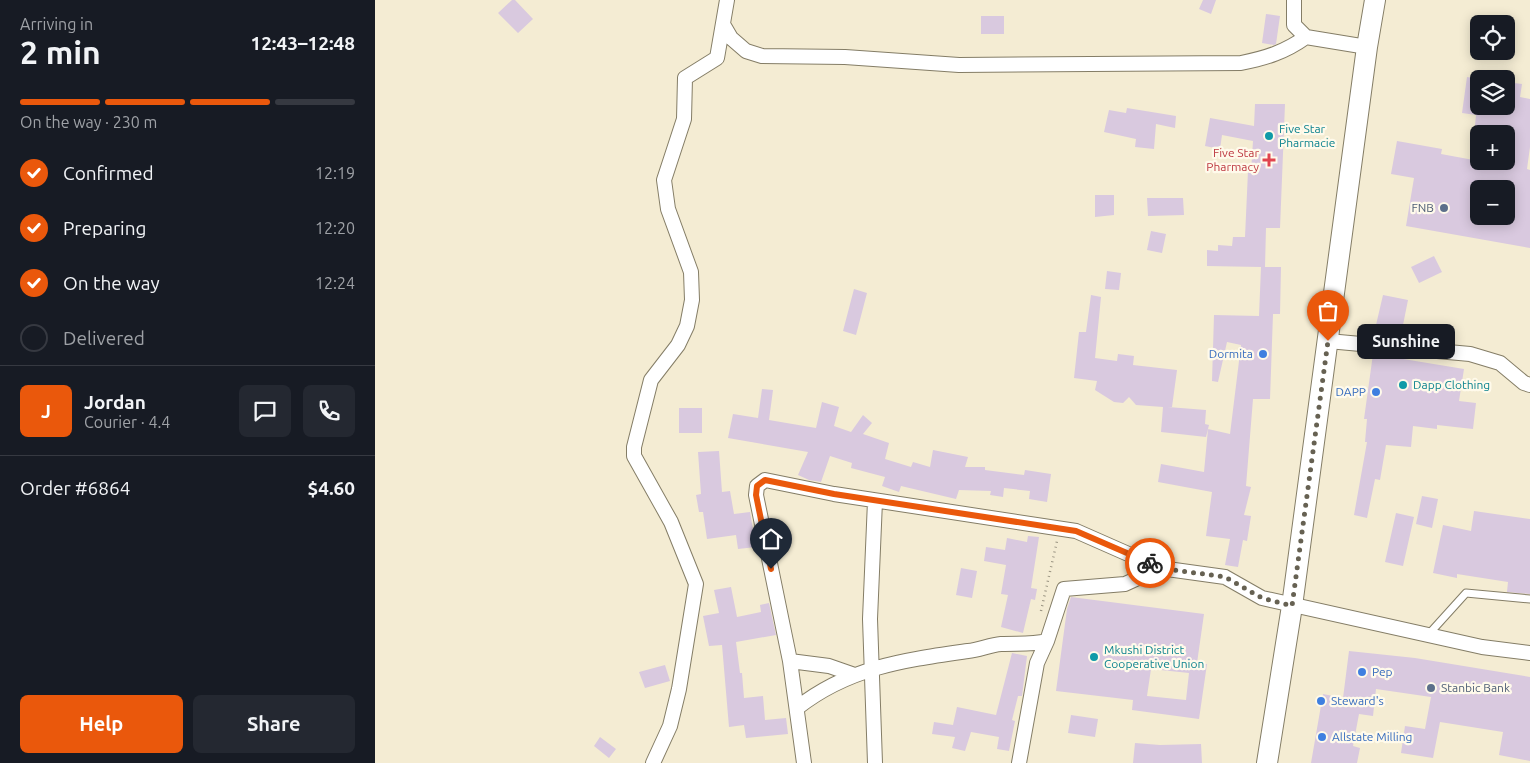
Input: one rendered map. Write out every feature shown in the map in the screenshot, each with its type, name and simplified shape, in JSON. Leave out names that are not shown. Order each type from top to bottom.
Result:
[{"type":"main road","points":[[1267,763],[1292,606],[1367,47],[1375,0]]},
{"type":"street","points":[[653,763],[670,726],[679,689],[696,584],[671,522],[634,456],[634,447],[651,380],[678,345],[687,326],[691,300],[691,272],[668,209],[664,180],[684,119],[685,78],[717,58],[727,0]]},
{"type":"street","points":[[1294,0],[1294,25],[1306,38],[1367,47]]},
{"type":"street","points":[[723,26],[731,38],[746,51],[762,56],[845,57],[959,65],[1241,63],[1268,57],[1289,49],[1306,38]]},
{"type":"street","points":[[1328,341],[1470,354],[1499,363],[1524,383],[1530,385]]},
{"type":"street","points":[[804,763],[790,661],[756,495],[757,486],[765,480],[875,500],[1076,531],[1160,568],[1225,577],[1262,598],[1482,647],[1530,653]]},
{"type":"street","points":[[875,500],[870,619],[875,763]]},
{"type":"street","points":[[1019,763],[1041,643],[1064,589],[1125,584],[1160,568]]},
{"type":"street","points":[[797,708],[811,697],[853,674],[922,656],[970,651],[1001,644],[1041,643]]},
{"type":"street","points":[[790,661],[829,666],[853,674]]},
{"type":"lane","points":[[1428,635],[1466,594],[1530,599]]},
{"type":"path","points":[[1041,643],[1048,574],[1060,530]]},
{"type":"building","points":[[512,0],[515,0],[533,19],[518,33],[498,13]]},
{"type":"building","points":[[1203,0],[1216,0],[1211,14],[1199,9]]},
{"type":"building","points":[[1266,14],[1280,16],[1276,44],[1274,45],[1262,43]]},
{"type":"building","points":[[981,16],[1004,16],[1004,34],[981,34]]},
{"type":"building","points":[[1467,77],[1470,78],[1470,114],[1462,113]]},
{"type":"building","points":[[1515,83],[1522,84],[1520,97],[1530,99],[1530,147],[1527,169],[1530,170],[1530,248],[1406,226],[1414,178],[1391,174],[1397,141],[1442,149],[1441,154],[1470,159],[1470,170],[1515,170],[1515,125],[1475,125],[1476,115],[1515,115]]},
{"type":"building","points":[[1255,104],[1285,104],[1280,228],[1266,228],[1265,267],[1281,267],[1280,314],[1273,314],[1270,399],[1253,399],[1246,486],[1251,487],[1244,515],[1251,516],[1247,541],[1243,540],[1238,567],[1225,565],[1230,539],[1206,536],[1212,492],[1158,482],[1161,464],[1204,472],[1208,429],[1230,434],[1241,345],[1227,342],[1218,382],[1212,381],[1214,315],[1259,316],[1261,267],[1207,266],[1207,250],[1218,251],[1218,245],[1232,246],[1233,237],[1245,237],[1248,171],[1251,172],[1253,141],[1222,135],[1220,149],[1205,146],[1210,118],[1254,126]]},
{"type":"building","points":[[1127,108],[1176,116],[1175,128],[1156,124],[1154,149],[1135,147],[1136,139],[1104,132],[1109,110],[1126,113]]},
{"type":"building","points":[[1095,195],[1114,195],[1114,215],[1095,217]]},
{"type":"building","points":[[1147,198],[1183,198],[1184,215],[1148,216]]},
{"type":"building","points":[[1151,231],[1166,234],[1162,253],[1147,250]]},
{"type":"building","points":[[1434,256],[1442,272],[1419,283],[1411,267]]},
{"type":"building","points":[[1107,271],[1121,273],[1119,290],[1105,289]]},
{"type":"building","points":[[854,289],[867,293],[856,335],[843,331]]},
{"type":"building","points":[[1091,295],[1101,297],[1095,358],[1117,361],[1118,354],[1134,356],[1133,365],[1177,370],[1172,407],[1168,407],[1206,410],[1205,424],[1209,425],[1206,437],[1161,432],[1163,407],[1136,405],[1129,397],[1123,403],[1114,402],[1095,390],[1097,381],[1074,378],[1079,332],[1086,332]]},
{"type":"building","points":[[1383,295],[1408,300],[1402,330],[1376,325]]},
{"type":"building","points":[[1373,354],[1464,369],[1459,401],[1476,403],[1473,429],[1437,425],[1437,429],[1413,426],[1411,447],[1386,445],[1380,480],[1375,479],[1367,518],[1354,515],[1367,442],[1365,442],[1367,419],[1364,419]]},
{"type":"building","points":[[762,389],[773,390],[769,420],[816,428],[822,402],[839,407],[834,426],[851,432],[863,415],[872,423],[863,434],[889,443],[885,459],[911,467],[913,462],[930,467],[933,450],[968,457],[965,467],[985,467],[985,470],[1024,475],[1025,470],[1051,474],[1047,502],[1029,499],[1030,491],[1004,488],[1003,497],[990,495],[991,491],[959,490],[956,499],[901,486],[899,492],[882,486],[885,477],[851,468],[852,463],[830,456],[821,482],[809,480],[798,475],[808,452],[728,438],[733,414],[758,418]]},
{"type":"building","points":[[679,408],[702,408],[702,433],[679,433]]},
{"type":"building","points":[[719,451],[722,492],[730,491],[734,514],[750,512],[756,547],[738,549],[736,535],[707,539],[703,512],[699,512],[696,495],[701,494],[698,452]]},
{"type":"building","points":[[1422,496],[1438,499],[1432,528],[1416,524]]},
{"type":"building","points":[[1474,511],[1530,519],[1530,594],[1507,592],[1508,582],[1457,574],[1457,578],[1433,573],[1443,525],[1471,531]]},
{"type":"building","points":[[1396,513],[1414,517],[1403,566],[1385,562]]},
{"type":"building","points":[[1028,536],[1039,537],[1031,588],[1037,589],[1035,600],[1031,599],[1023,633],[1001,627],[1008,595],[1001,594],[1006,565],[984,561],[986,547],[1005,550],[1007,538],[1027,542]]},
{"type":"building","points":[[961,568],[977,571],[972,598],[956,595]]},
{"type":"building","points":[[731,587],[737,617],[761,612],[760,605],[769,603],[776,635],[736,642],[740,673],[742,673],[744,698],[763,696],[765,720],[786,718],[788,734],[746,738],[744,725],[729,727],[722,645],[709,646],[703,616],[719,613],[714,590]]},
{"type":"building","name":"Mkushi District Cooperative Union","points":[[1071,597],[1204,614],[1197,663],[1207,664],[1199,719],[1132,710],[1133,700],[1056,691],[1067,609]],"holes":[[[1151,669],[1189,673],[1186,700],[1147,696]]]},
{"type":"building","points":[[1349,651],[1415,658],[1530,677],[1530,761],[1499,755],[1503,732],[1440,722],[1433,758],[1401,753],[1405,726],[1425,729],[1431,697],[1376,689],[1373,716],[1359,714],[1353,746],[1360,748],[1357,763],[1311,763],[1323,694],[1343,698]]},
{"type":"building","points":[[1012,653],[1027,656],[1022,696],[1018,696],[1012,720],[1015,721],[1009,751],[997,749],[999,737],[971,732],[965,751],[952,748],[955,737],[932,734],[934,722],[953,725],[957,707],[996,715]]},
{"type":"building","points":[[665,665],[670,681],[645,688],[639,672]]},
{"type":"building","points":[[1071,715],[1098,719],[1095,737],[1068,733]]},
{"type":"building","points":[[600,737],[616,749],[609,758],[594,746]]},
{"type":"building","points":[[1135,743],[1160,745],[1201,744],[1202,763],[1133,763]]},
{"type":"way so far","points":[[1150,563],[1160,568],[1225,577],[1262,598],[1292,606],[1328,341]]},
{"type":"place","name":"Five Star Pharmacie","points":[[1269,136]]},
{"type":"place","name":"Five Star Pharmacy","points":[[1269,160]]},
{"type":"place","name":"FNB","points":[[1444,208]]},
{"type":"place","name":"Sunshine","points":[[1328,341]]},
{"type":"place","name":"Dormita","points":[[1263,354]]},
{"type":"place","name":"Dapp Clothing","points":[[1403,385]]},
{"type":"place","name":"DAPP","points":[[1376,392]]},
{"type":"place","name":"Mkushi District Cooperative Union","points":[[1094,657]]},
{"type":"place","name":"Pep","points":[[1362,672]]},
{"type":"place","name":"Stanbic Bank","points":[[1431,688]]},
{"type":"place","name":"Steward's","points":[[1321,701]]},
{"type":"place","name":"Allstate Milling","points":[[1322,737]]},
{"type":"route","points":[[771,569],[756,495],[757,486],[765,480],[834,494],[1076,531],[1150,563]]}]
